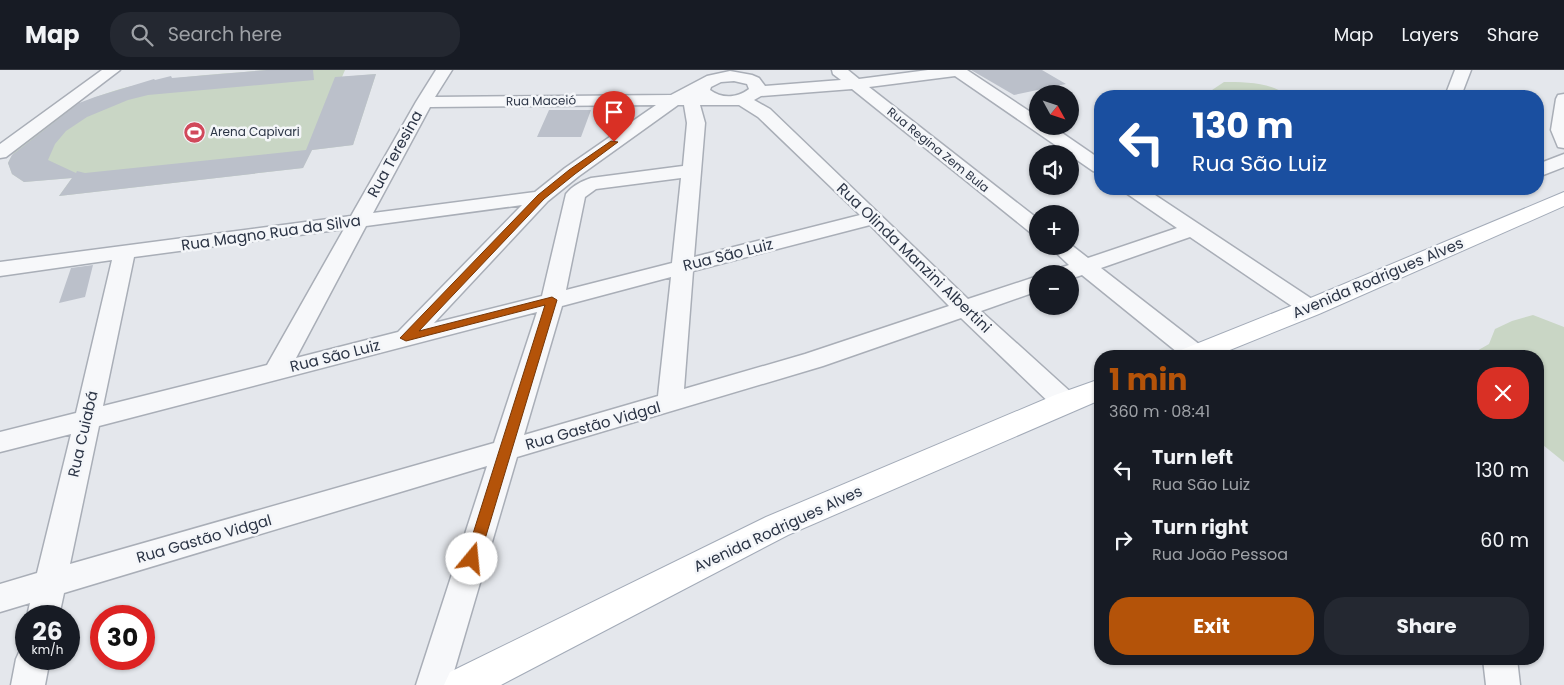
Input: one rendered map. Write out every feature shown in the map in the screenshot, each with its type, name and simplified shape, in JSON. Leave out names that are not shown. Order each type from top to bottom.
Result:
[{"type":"main road","name":"Avenida Rodrigues Alves","points":[[1205,350],[1310,308],[1564,198]]},
{"type":"main road","name":"Avenida Rodrigues Alves","points":[[463,685],[777,526],[1065,402],[1094,392]]},
{"type":"street","points":[[0,153],[113,70]]},
{"type":"street","name":"Rua Teresina","points":[[276,371],[424,102],[444,70]]},
{"type":"street","points":[[1455,90],[1463,70]]},
{"type":"street","points":[[406,338],[541,197],[572,172],[704,88],[746,78],[812,72],[848,75],[957,71],[1029,119]]},
{"type":"street","points":[[704,88],[752,94],[848,75]]},
{"type":"street","name":"Rua Regina Zem Bula","points":[[848,75],[1029,222]]},
{"type":"street","points":[[746,78],[753,81],[757,86],[752,94]]},
{"type":"street","name":"Rua Maceió","points":[[424,102],[704,88]]},
{"type":"street","points":[[670,403],[696,123],[704,88]]},
{"type":"street","name":"Rua Olinda Manzini Albertini","points":[[752,94],[764,113],[874,218],[964,308],[1065,402]]},
{"type":"street","points":[[1564,100],[1560,130],[1564,142]]},
{"type":"street","points":[[1052,135],[1094,163]]},
{"type":"street","points":[[1544,168],[1564,160]]},
{"type":"street","points":[[433,685],[552,300],[576,194],[591,184],[691,171]]},
{"type":"street","points":[[1142,195],[1310,308]]},
{"type":"street","name":"Rua Magno Rua da Silva","points":[[0,269],[541,197]]},
{"type":"street","name":"Rua São Luiz","points":[[0,442],[874,218]]},
{"type":"street","points":[[1079,268],[1193,229]]},
{"type":"street","name":"Rua Cuiabá","points":[[44,605],[125,252]]},
{"type":"street","points":[[1079,274],[1186,350]]},
{"type":"street","name":"Rua Gastão Vidgal","points":[[0,598],[814,360],[1029,286]]},
{"type":"street","points":[[1501,665],[1503,685]]},
{"type":"street","points":[[28,685],[31,670]]},
{"type":"green space","name":"Arena Capivari","points":[[267,70],[345,70],[342,77],[376,74],[353,145],[312,150],[303,168],[59,196],[72,178],[24,182],[12,174],[8,163],[14,152],[21,145],[38,130],[64,112],[90,99],[147,83],[177,78]]},
{"type":"green space","points":[[1224,82],[1266,85],[1279,90],[1212,90]]},
{"type":"green space","points":[[1533,315],[1564,327],[1564,462],[1544,446],[1544,350],[1478,350],[1489,344],[1495,329],[1512,321]]},
{"type":"building","points":[[267,70],[313,70],[314,80],[148,95],[128,100],[87,117],[66,131],[55,144],[48,160],[76,173],[77,171],[85,173],[306,150],[335,77],[376,74],[353,145],[312,150],[303,168],[59,196],[72,178],[24,182],[12,174],[8,163],[12,155],[79,103],[154,79],[171,76],[172,78]]},
{"type":"building","points":[[971,70],[1042,70],[1066,84],[1029,85],[1029,92],[1014,95]]},
{"type":"building","points":[[549,110],[591,110],[581,137],[537,137]]},
{"type":"building","points":[[93,265],[85,297],[59,303],[71,268]]},
{"type":"place","name":"Arena Capivari","points":[[194,132]]},
{"type":"route","points":[[472,559],[552,300],[406,338],[541,197],[614,142]]}]
